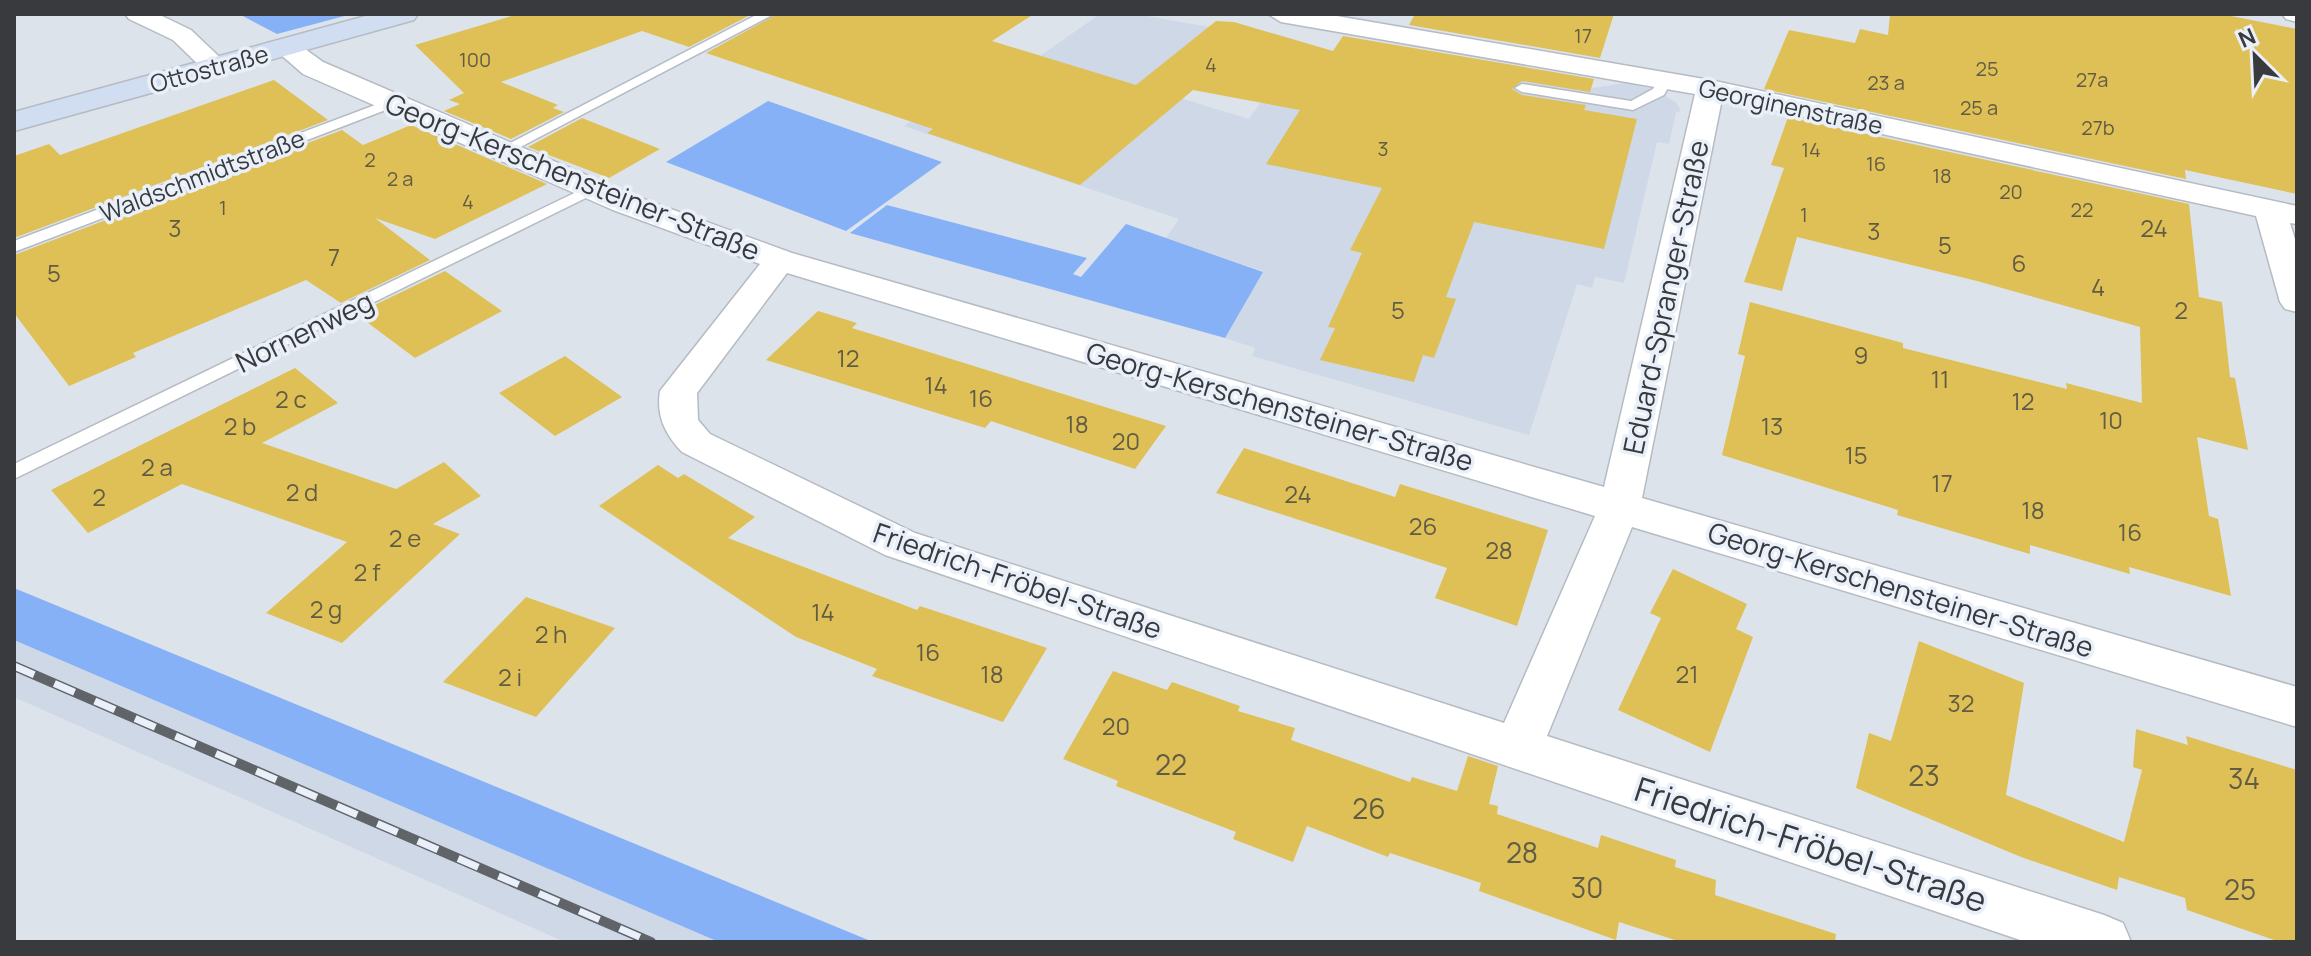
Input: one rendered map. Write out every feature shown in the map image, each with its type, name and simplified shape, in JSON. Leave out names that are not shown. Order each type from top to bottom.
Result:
[{"type":"street","points":[[138,14],[182,35],[216,66]]},
{"type":"street","name":"Ottostraße","points":[[14,122],[404,14]]},
{"type":"street","name":"Georginenstraße","points":[[1281,14],[1710,88],[2284,212]]},
{"type":"street","name":"Georg-Kerschensteiner-Straße","points":[[285,47],[313,68],[391,103],[696,232],[780,260],[2297,707]]},
{"type":"street","name":"Eduard-Spranger-Straße","points":[[1620,506],[1710,88]]},
{"type":"street","points":[[2284,212],[2297,302]]},
{"type":"street","name":"Friedrich-Fröbel-Straße","points":[[780,260],[679,391],[675,408],[682,429],[696,443],[900,544],[2104,942]]},
{"type":"street","points":[[1518,747],[1620,506]]},
{"type":"lane","points":[[504,150],[768,14]]},
{"type":"lane","points":[[1522,88],[1633,106],[1659,92],[1665,80]]},
{"type":"lane","name":"Waldschmidtstraße","points":[[14,247],[391,103]]},
{"type":"lane","name":"Nornenweg","points":[[14,472],[593,189]]},
{"type":"shaded area","points":[[239,14],[352,14],[277,34]]},
{"type":"shaded area","points":[[1100,14],[1136,14],[1209,27],[1137,85],[1249,119],[1299,49],[1587,89],[1625,83],[1649,88],[1676,102],[1681,111],[1676,112],[1669,144],[1657,142],[1624,283],[1595,277],[1592,288],[1577,284],[1529,435],[1252,356],[1255,348],[1225,338],[1263,271],[1166,238],[1179,219],[904,126],[940,100],[950,103],[1026,51],[1040,56]]},
{"type":"shaded area","points":[[768,101],[942,162],[846,231],[666,162]]},
{"type":"shaded area","points":[[887,205],[1087,258],[1073,274],[1081,277],[1126,224],[1263,272],[1225,338],[850,233]]},
{"type":"shaded area","points":[[14,588],[873,942],[719,942],[14,640]]},
{"type":"shaded area","points":[[14,640],[719,942],[565,942],[14,697]]},
{"type":"building","points":[[518,14],[752,14],[689,47],[642,31],[501,82],[558,105],[553,108],[564,112],[511,139],[444,111],[460,104],[449,100],[464,93],[415,45]]},
{"type":"building","points":[[777,14],[1034,14],[992,41],[1136,85],[1216,21],[1234,22],[1333,51],[1343,36],[1594,79],[1590,92],[1522,81],[1512,89],[1522,95],[1586,105],[1584,110],[1637,119],[1604,249],[1474,222],[1446,297],[1456,299],[1434,358],[1423,355],[1414,382],[1320,360],[1335,328],[1328,327],[1362,253],[1350,250],[1382,188],[1266,164],[1300,110],[1193,90],[1080,185],[927,133],[933,129],[706,53]]},
{"type":"building","points":[[1415,14],[1614,14],[1600,58],[1409,25]]},
{"type":"building","points":[[1890,14],[2221,14],[2297,29],[2297,194],[2185,170],[2186,179],[1764,89],[1789,30],[1855,43],[1860,29],[1888,35]]},
{"type":"building","points":[[274,80],[328,120],[14,238],[14,156],[49,144],[60,155]]},
{"type":"building","points":[[1788,117],[2189,204],[2199,297],[2222,302],[2230,377],[2235,378],[2248,450],[2197,437],[2209,516],[2218,519],[2231,596],[2129,567],[2130,574],[2030,545],[2030,554],[1897,515],[1898,510],[1722,455],[1745,356],[1738,354],[1750,302],[1903,343],[1903,348],[2067,389],[2066,383],[2142,403],[2140,327],[1977,281],[1797,237],[1782,291],[1744,282],[1784,168],[1771,165]]},
{"type":"building","points":[[582,118],[660,149],[609,178],[528,147]]},
{"type":"building","points":[[411,125],[547,184],[435,239],[375,218],[430,260],[341,303],[306,280],[133,353],[136,357],[69,386],[14,313],[14,255],[342,130],[363,145]]},
{"type":"building","points":[[445,271],[502,311],[415,358],[356,314]]},
{"type":"building","points":[[818,311],[857,323],[852,328],[1166,426],[1135,469],[991,421],[985,428],[766,360]]},
{"type":"building","points":[[565,356],[622,397],[555,436],[499,393]]},
{"type":"building","points":[[295,368],[338,403],[262,443],[396,489],[444,462],[481,496],[433,524],[460,534],[342,643],[266,613],[347,542],[182,484],[88,533],[51,490]]},
{"type":"building","points":[[1244,448],[1395,497],[1400,484],[1548,530],[1517,626],[1435,598],[1447,568],[1216,493]]},
{"type":"building","points":[[658,465],[678,478],[684,474],[755,517],[728,538],[917,610],[920,606],[1047,648],[1003,722],[872,676],[877,669],[796,637],[599,506]]},
{"type":"building","points":[[1673,569],[1747,604],[1736,629],[1753,637],[1710,752],[1618,710],[1661,618],[1650,613]]},
{"type":"building","points":[[526,597],[615,628],[536,717],[443,682]]},
{"type":"building","points":[[1919,641],[2024,683],[2006,795],[2124,842],[2142,770],[2133,767],[2136,729],[2188,745],[2186,736],[2297,770],[2297,942],[2280,942],[2187,910],[2185,898],[2119,877],[2117,890],[2021,857],[1856,788],[1869,733],[1891,741]]},
{"type":"building","points":[[1113,671],[1167,690],[1172,682],[1240,706],[1238,711],[1295,728],[1291,740],[1410,782],[1412,777],[1457,791],[1468,756],[1498,766],[1489,804],[1498,806],[1497,814],[1598,848],[1601,835],[1676,860],[1675,867],[1716,880],[1715,895],[1836,934],[1835,942],[1681,942],[1619,922],[1616,940],[1479,891],[1481,883],[1390,853],[1388,857],[1307,826],[1293,862],[1233,839],[1236,832],[1116,786],[1118,781],[1063,759]]},
{"type":"railway","points":[[14,666],[651,942]]}]
